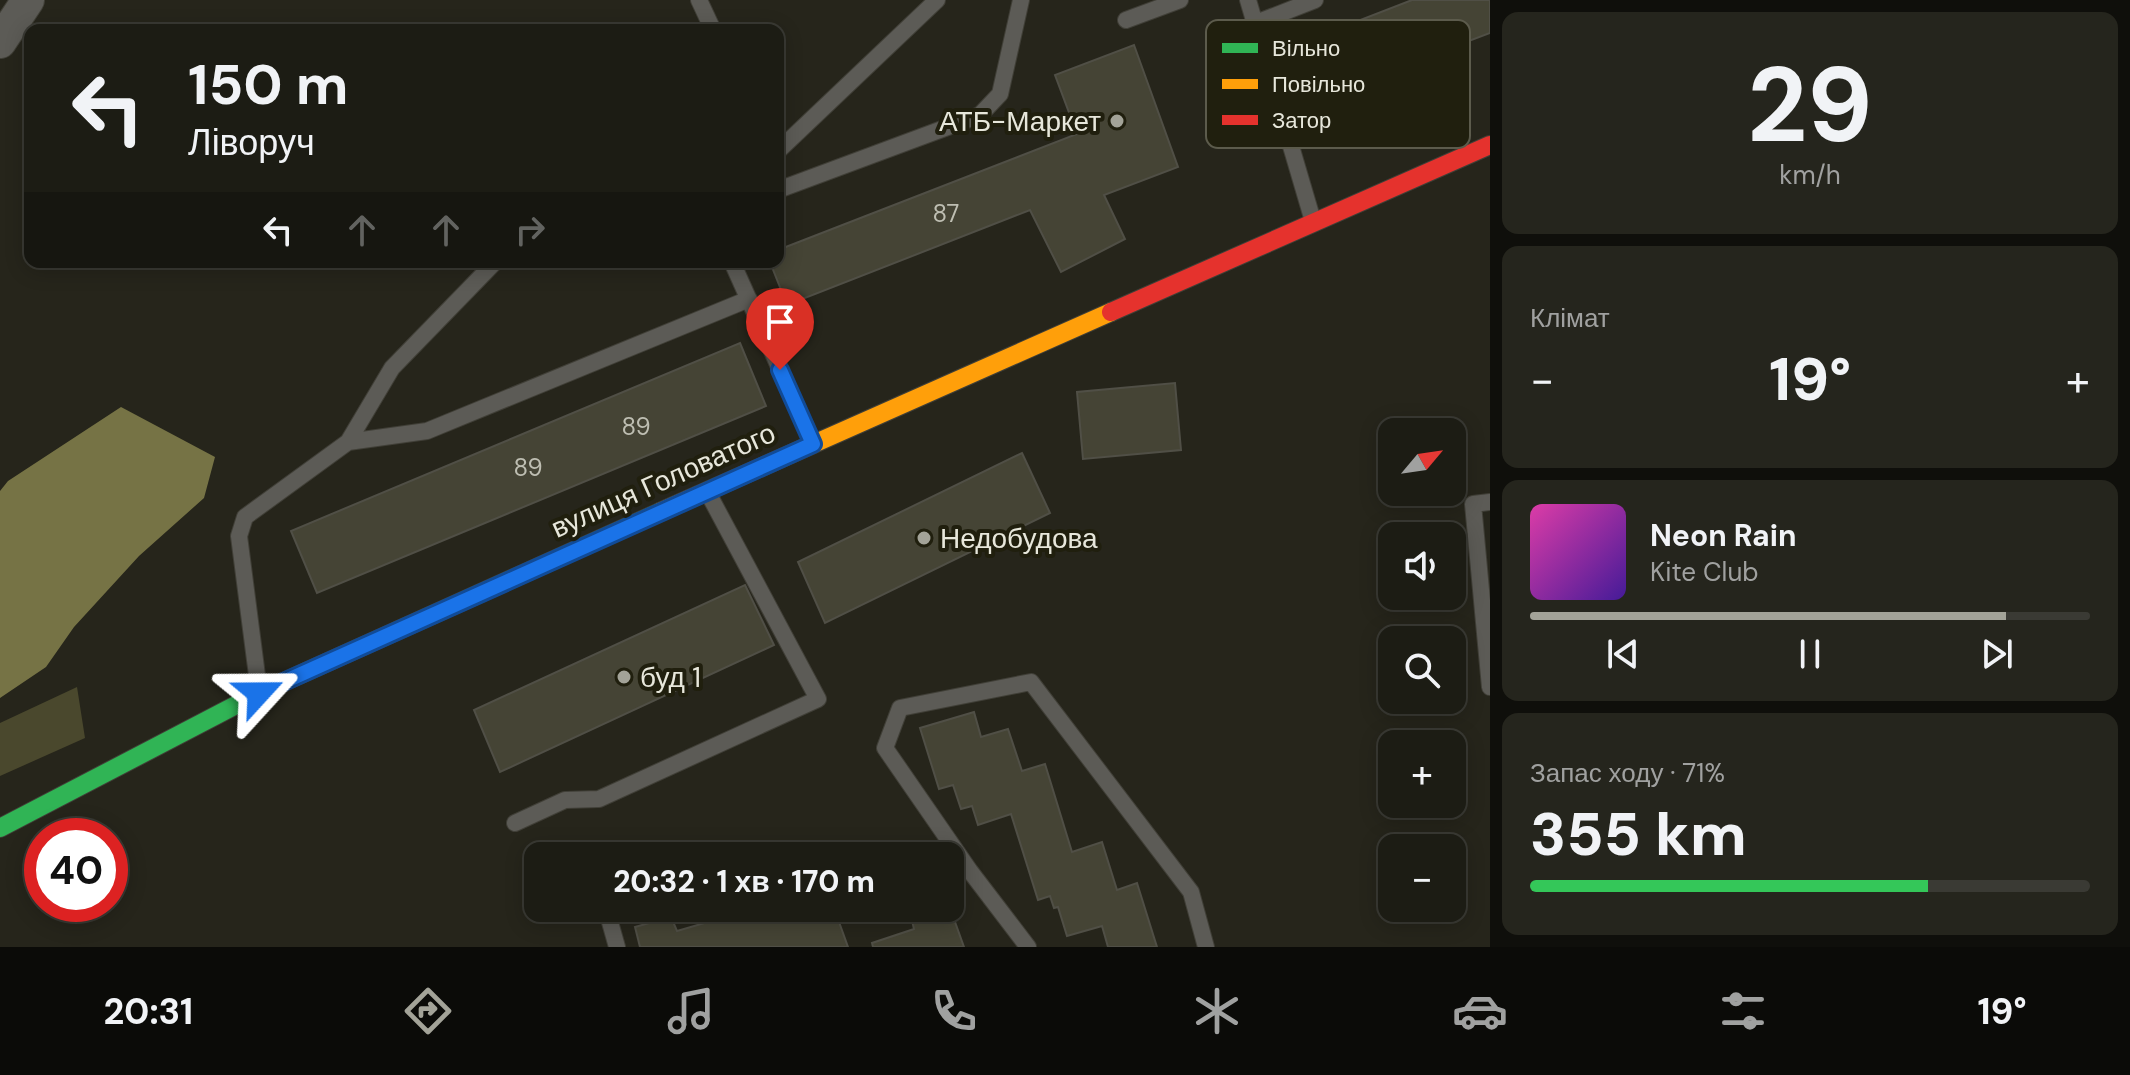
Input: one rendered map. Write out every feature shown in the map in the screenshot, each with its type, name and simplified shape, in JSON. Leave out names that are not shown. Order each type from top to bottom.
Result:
[{"type":"street","points":[[0,42],[28,0]]},
{"type":"street","name":"вулиця Головатого","points":[[0,828],[259,693],[1490,145]]},
{"type":"lane","points":[[699,0],[713,24]]},
{"type":"lane","points":[[784,145],[937,0]]},
{"type":"lane","points":[[784,188],[980,115],[1000,94],[1021,0]]},
{"type":"lane","points":[[1126,20],[1180,0]]},
{"type":"lane","points":[[1248,0],[1255,20]]},
{"type":"lane","points":[[1264,20],[1315,0]]},
{"type":"lane","points":[[1292,148],[1313,223]]},
{"type":"lane","points":[[259,693],[239,536],[245,517],[348,442],[392,368],[489,268]]},
{"type":"lane","points":[[735,268],[813,444]]},
{"type":"lane","points":[[348,442],[427,431],[749,299]]},
{"type":"lane","points":[[515,823],[565,800],[599,799],[818,699],[707,491]]},
{"type":"lane","points":[[1490,502],[1473,504],[1490,687]]},
{"type":"lane","points":[[1028,947],[970,871],[885,748],[900,708],[1031,682],[1191,892],[1206,947]]},
{"type":"lane","points":[[964,871],[970,871]]},
{"type":"lane","points":[[610,922],[617,947]]},
{"type":"shaded area","points":[[121,407],[215,457],[204,498],[139,556],[74,627],[46,667],[0,698],[0,491],[8,481]]},
{"type":"shaded area","points":[[77,687],[85,738],[0,776],[0,723]]},
{"type":"building","points":[[1412,0],[1490,0],[1490,33],[1470,41],[1470,20],[1360,20]]},
{"type":"building","points":[[1134,45],[1178,167],[1104,195],[1125,239],[1061,272],[1030,210],[787,305],[772,268],[784,268],[784,248],[1077,134],[1055,75]]},
{"type":"building","points":[[740,343],[766,406],[317,593],[291,531]]},
{"type":"building","points":[[1175,383],[1181,450],[1083,459],[1077,392]]},
{"type":"building","name":"Недобудова","points":[[1022,453],[1050,513],[825,623],[798,562]]},
{"type":"building","name":"буд 1","points":[[745,585],[774,645],[500,772],[474,710]]},
{"type":"building","points":[[974,712],[981,737],[1008,729],[1022,771],[1045,764],[1072,852],[1102,842],[1117,890],[1137,883],[1157,947],[1108,947],[1102,926],[1067,936],[1058,907],[1054,908],[1050,896],[1038,900],[1011,814],[978,825],[972,806],[961,809],[953,785],[939,789],[920,728]]},
{"type":"building","points":[[653,922],[673,922],[677,931],[708,922],[839,922],[848,947],[640,947],[635,927]]},
{"type":"building","points":[[912,922],[955,922],[964,947],[873,947],[872,943],[914,929]]},
{"type":"traffic: fast","points":[[0,828],[259,693],[660,512]]},
{"type":"traffic: slow","points":[[660,512],[1111,312]]},
{"type":"traffic: jam","points":[[1111,312],[1490,145]]},
{"type":"place","name":"АТБ-Маркет","points":[[1117,121]]},
{"type":"place","name":"Недобудова","points":[[924,538]]},
{"type":"place","name":"буд 1","points":[[624,677]]},
{"type":"route","points":[[259,693],[813,444],[780,370]]}]
